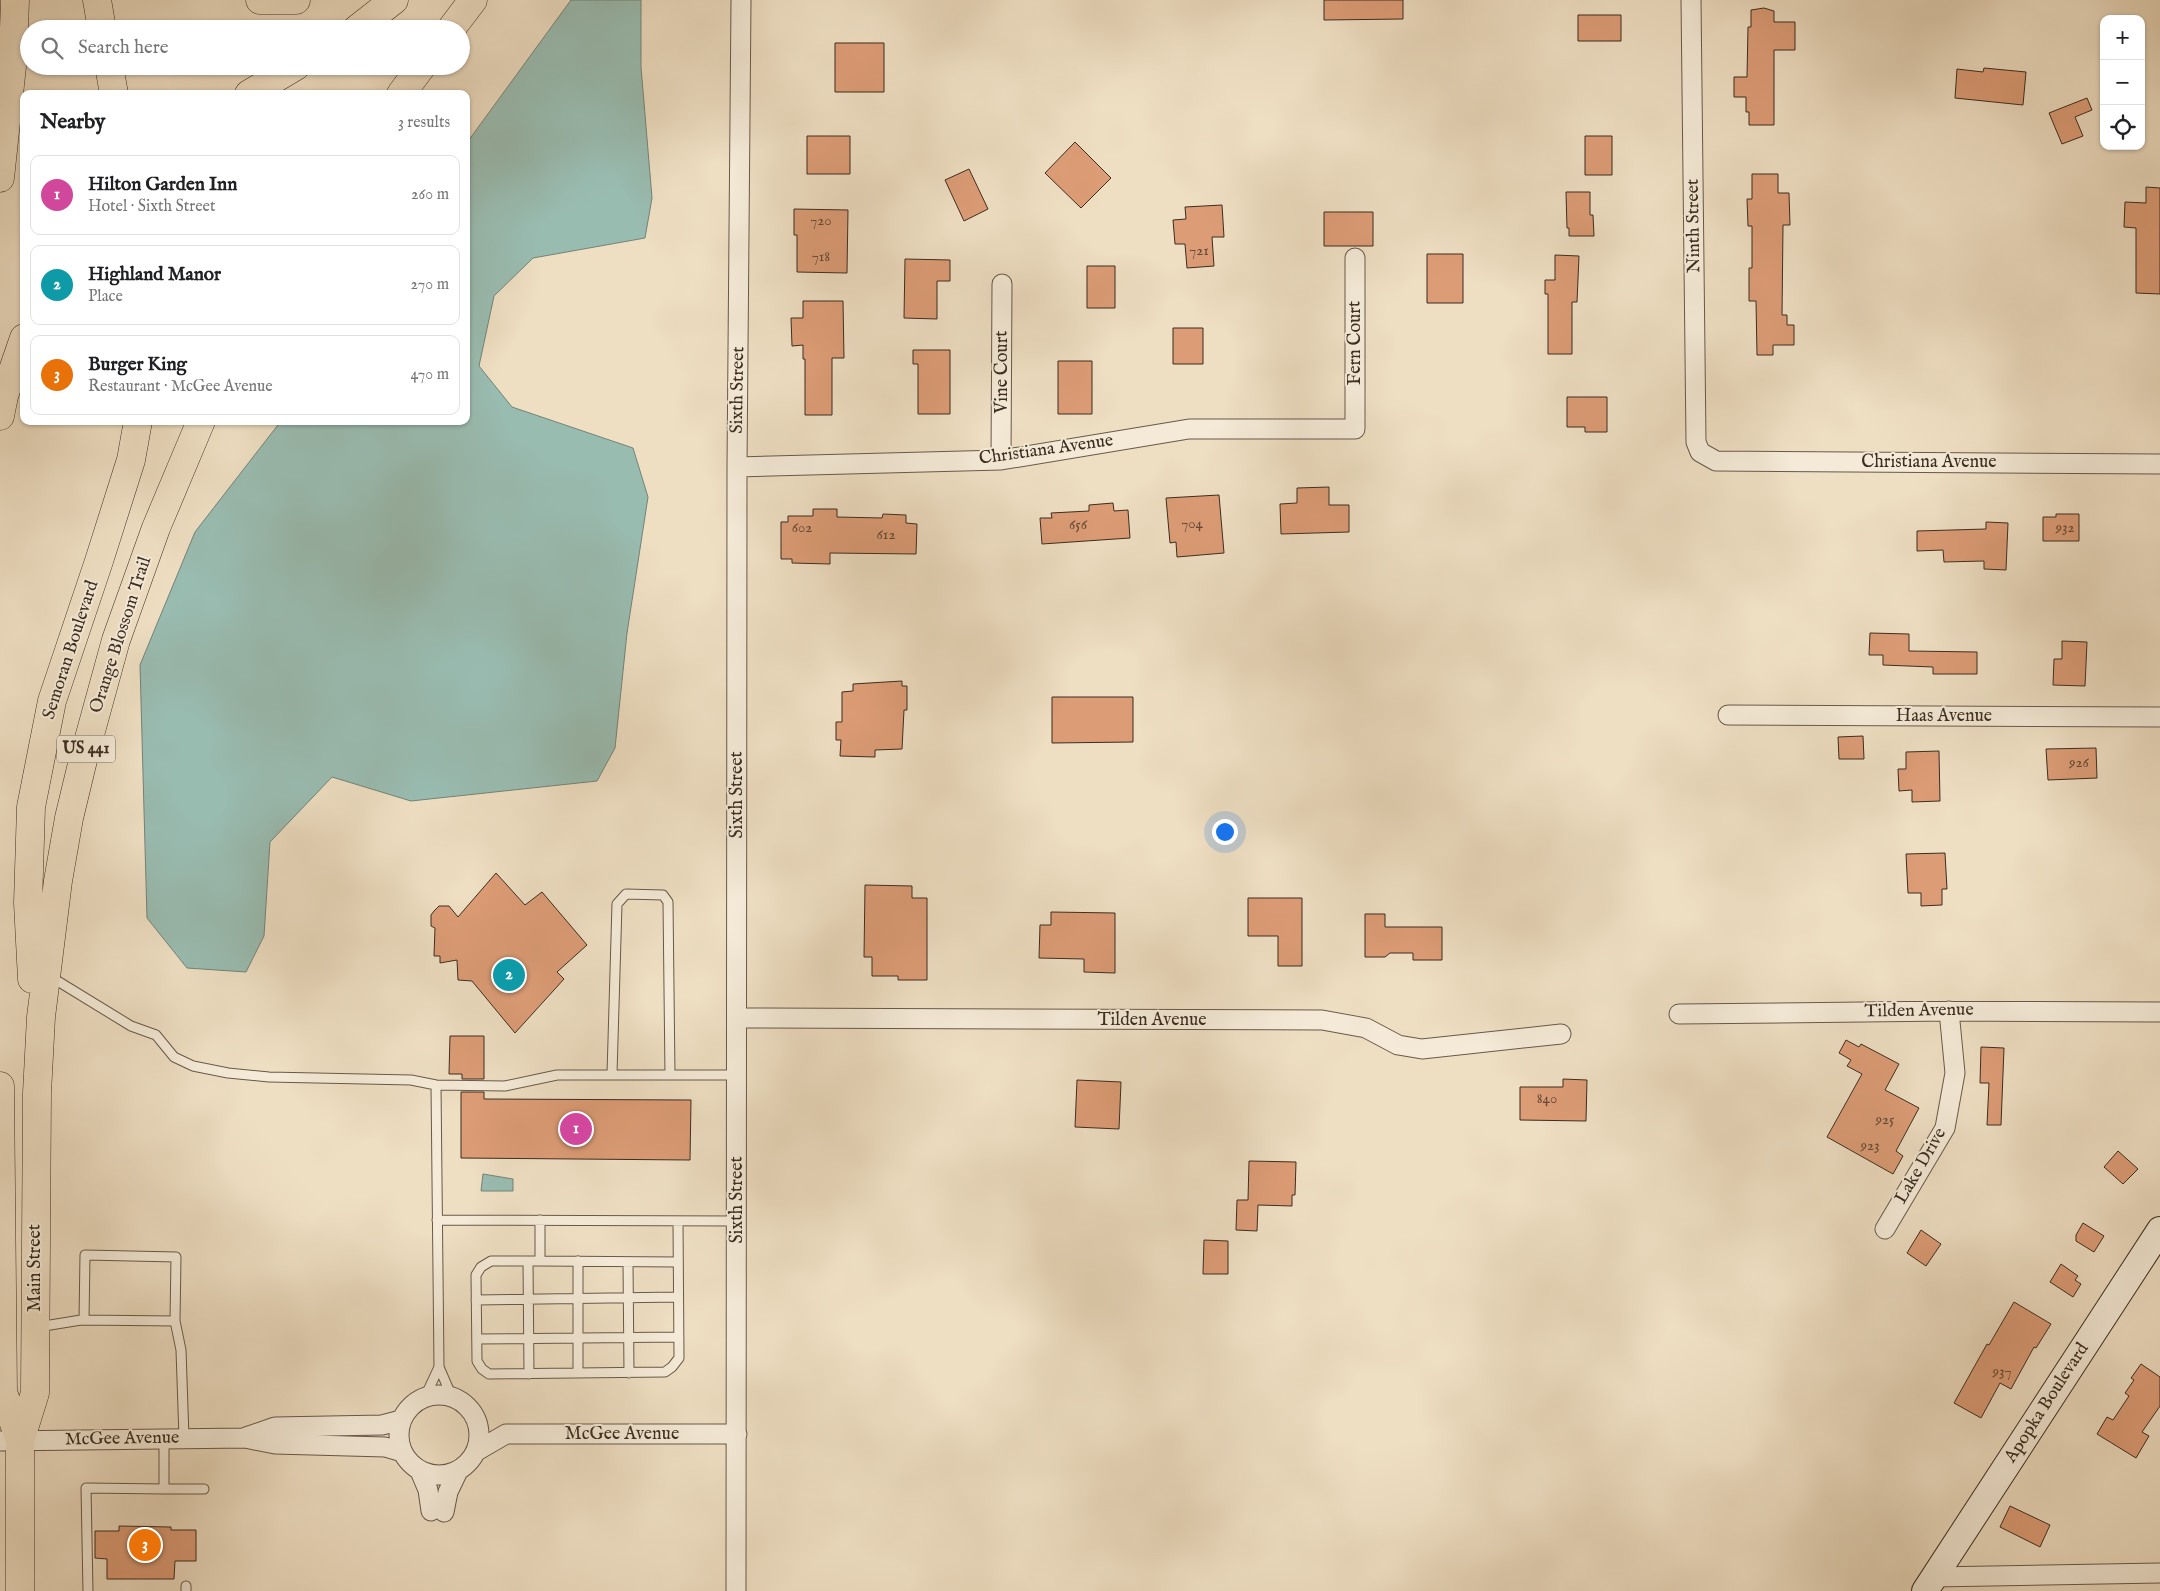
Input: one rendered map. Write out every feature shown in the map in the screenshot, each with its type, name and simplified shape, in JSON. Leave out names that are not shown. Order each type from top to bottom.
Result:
[{"type":"main road","points":[[0,178],[13,57],[16,0]]},
{"type":"main road","points":[[97,0],[100,20]]},
{"type":"main road","points":[[260,0],[296,0]]},
{"type":"main road","points":[[368,20],[394,0]]},
{"type":"main road","points":[[453,20],[461,0]]},
{"type":"main road","points":[[457,20],[473,0]]},
{"type":"main road","points":[[111,75],[113,90]]},
{"type":"main road","points":[[256,90],[281,75]]},
{"type":"main road","points":[[404,90],[415,75]]},
{"type":"main road","points":[[0,416],[4,396],[20,350]]},
{"type":"main road","name":"Semoran Boulevard","points":[[37,1093],[28,903],[31,807],[52,701],[100,561],[131,460],[137,425]]},
{"type":"main road","name":"Orange Blossom Trail","points":[[37,1093],[41,1017],[58,881],[68,827],[98,703],[116,640],[149,547],[199,425]]},
{"type":"main road","name":"Main Street","points":[[0,1086],[3,1392],[10,1440],[20,1591]]},
{"type":"main road","name":"Main Street","points":[[10,1440],[35,1393],[37,1093]]},
{"type":"street","name":"Sixth Street","points":[[736,1591],[737,466],[742,0]]},
{"type":"street","name":"Ninth Street","points":[[1691,0],[1696,442],[1700,452]]},
{"type":"street","name":"Fern Court","points":[[1355,258],[1355,428]]},
{"type":"street","name":"Vine Court","points":[[1002,284],[1002,460]]},
{"type":"street","name":"Christiana Avenue","points":[[737,466],[1002,460],[1189,429],[1355,428]]},
{"type":"street","name":"Christiana Avenue","points":[[1700,452],[1716,461],[2160,464]]},
{"type":"street","name":"Haas Avenue","points":[[1728,715],[2160,717]]},
{"type":"street","name":"Tilden Avenue","points":[[1679,1014],[1949,1010],[2160,1012]]},
{"type":"street","name":"Lake Drive","points":[[1885,1229],[1945,1128],[1955,1073],[1949,1010]]},
{"type":"street","name":"Tilden Avenue","points":[[737,1018],[1322,1020],[1366,1028],[1398,1045],[1422,1048],[1561,1034]]},
{"type":"street","name":"Apopka Boulevard","points":[[1930,1584],[2160,1230]]},
{"type":"street","points":[[472,1413],[478,1426],[479,1439],[475,1452],[468,1463],[458,1471],[446,1475],[433,1475],[420,1471],[410,1463],[402,1452],[399,1431],[401,1420],[407,1410],[425,1397],[438,1395],[452,1397],[463,1403],[472,1413],[506,1434],[475,1452]]},
{"type":"street","name":"McGee Avenue","points":[[245,1438],[275,1427],[382,1425],[401,1420]]},
{"type":"street","name":"McGee Avenue","points":[[506,1434],[737,1434]]},
{"type":"street","name":"McGee Avenue","points":[[10,1440],[245,1438],[274,1444],[385,1447],[402,1452]]},
{"type":"street","points":[[420,1471],[438,1511],[458,1471]]},
{"type":"street","points":[[1930,1584],[2160,1573]]},
{"type":"lane","points":[[612,1074],[617,904],[626,894],[664,895],[668,902],[670,1075]]},
{"type":"lane","points":[[46,974],[131,1026],[156,1035],[174,1056],[193,1066],[228,1073],[269,1077],[411,1080],[436,1085],[504,1086],[557,1075],[737,1075]]},
{"type":"lane","points":[[436,1085],[439,1368],[452,1397]]},
{"type":"lane","points":[[437,1220],[737,1221]]},
{"type":"lane","points":[[540,1220],[540,1262]]},
{"type":"lane","points":[[678,1220],[679,1358],[672,1368],[665,1372],[489,1374],[477,1361],[476,1275],[481,1267],[490,1262],[678,1262]]},
{"type":"lane","points":[[84,1320],[85,1255],[176,1257],[175,1321],[181,1350],[184,1438]]},
{"type":"lane","points":[[528,1262],[529,1374]]},
{"type":"lane","points":[[578,1262],[578,1373]]},
{"type":"lane","points":[[628,1262],[629,1372]]},
{"type":"lane","points":[[476,1300],[678,1297]]},
{"type":"lane","points":[[35,1328],[84,1320],[175,1321]]},
{"type":"lane","points":[[477,1339],[679,1337]]},
{"type":"lane","points":[[425,1397],[439,1368]]},
{"type":"lane","points":[[164,1438],[164,1489]]},
{"type":"lane","points":[[88,1591],[86,1488],[204,1489]]},
{"type":"water","points":[[571,0],[641,0],[641,67],[652,198],[645,238],[533,258],[494,296],[479,366],[512,407],[633,448],[648,497],[627,633],[615,748],[597,781],[411,801],[332,777],[270,842],[264,936],[246,972],[187,968],[147,918],[140,665],[195,532],[278,425],[470,425],[470,139]]},
{"type":"water","points":[[483,1174],[513,1179],[513,1191],[481,1191]]},
{"type":"building","points":[[1324,0],[1403,0],[1403,19],[1324,20]]},
{"type":"building","points":[[1764,8],[1774,11],[1774,22],[1795,22],[1795,50],[1774,50],[1774,125],[1749,125],[1749,112],[1746,112],[1746,97],[1734,97],[1734,77],[1747,77],[1748,27],[1751,27],[1751,10]]},
{"type":"building","points":[[1578,15],[1621,15],[1621,41],[1578,41]]},
{"type":"building","points":[[835,43],[884,43],[884,92],[835,92]]},
{"type":"building","points":[[1984,68],[2026,72],[2023,105],[1955,98],[1957,69],[1983,72]]},
{"type":"building","points":[[2087,98],[2092,110],[2075,117],[2083,136],[2062,144],[2049,113]]},
{"type":"building","points":[[807,136],[850,136],[850,174],[807,174]]},
{"type":"building","points":[[1585,136],[1612,136],[1612,175],[1585,175]]},
{"type":"building","points":[[1075,142],[1111,178],[1081,208],[1045,173]]},
{"type":"building","points":[[969,169],[988,209],[964,221],[945,180]]},
{"type":"building","points":[[1752,174],[1778,174],[1778,193],[1789,193],[1790,225],[1783,225],[1782,315],[1787,315],[1787,325],[1794,325],[1794,345],[1773,345],[1773,355],[1757,355],[1756,301],[1749,301],[1749,268],[1752,268],[1752,226],[1748,226],[1747,199],[1752,199]]},
{"type":"building","points":[[2146,187],[2160,188],[2160,294],[2136,293],[2136,228],[2124,227],[2125,202],[2146,203]]},
{"type":"building","points":[[1566,192],[1590,192],[1590,215],[1593,215],[1594,236],[1569,236]]},
{"type":"building","points":[[1222,205],[1224,237],[1212,237],[1214,266],[1187,268],[1185,244],[1175,244],[1173,220],[1186,219],[1185,207]]},
{"type":"building","points":[[794,209],[848,210],[847,273],[797,272],[797,235],[794,235]]},
{"type":"building","points":[[1324,212],[1373,212],[1373,246],[1324,246]]},
{"type":"building","points":[[1427,254],[1463,254],[1463,303],[1427,303]]},
{"type":"building","points":[[1555,255],[1579,256],[1577,302],[1572,302],[1572,354],[1548,354],[1548,294],[1545,294],[1545,280],[1555,280]]},
{"type":"building","points":[[905,259],[950,260],[950,281],[937,281],[937,319],[904,318]]},
{"type":"building","points":[[1087,266],[1115,266],[1115,308],[1087,308]]},
{"type":"building","points":[[803,301],[843,301],[844,358],[832,358],[832,415],[805,415],[805,359],[803,359],[803,345],[792,346],[791,318],[803,318]]},
{"type":"building","points":[[1173,328],[1203,328],[1203,364],[1173,364]]},
{"type":"building","points":[[913,350],[950,350],[950,414],[918,414],[918,364],[913,364]]},
{"type":"building","points":[[1058,361],[1092,361],[1092,414],[1058,414]]},
{"type":"building","points":[[1567,397],[1607,397],[1607,432],[1585,432],[1585,427],[1567,427]]},
{"type":"building","points":[[1329,487],[1329,505],[1349,505],[1349,532],[1281,534],[1280,504],[1297,503],[1297,488]]},
{"type":"building","points":[[1219,495],[1224,553],[1177,557],[1176,542],[1170,543],[1166,498]]},
{"type":"building","points":[[1113,503],[1114,511],[1128,510],[1130,538],[1042,544],[1040,518],[1052,518],[1051,513],[1089,511],[1089,505]]},
{"type":"building","points":[[813,509],[837,509],[837,517],[882,518],[883,514],[906,515],[906,523],[917,524],[916,554],[830,553],[830,564],[792,563],[792,559],[781,559],[781,522],[788,522],[788,516],[813,516]]},
{"type":"building","points":[[2056,514],[2079,514],[2079,541],[2043,541],[2043,517],[2056,517]]},
{"type":"building","points":[[1986,522],[2008,523],[2006,570],[1984,569],[1984,561],[1944,562],[1943,550],[1917,551],[1917,531],[1986,529]]},
{"type":"building","points":[[1870,633],[1909,634],[1909,651],[1977,652],[1977,674],[1933,674],[1933,667],[1883,665],[1883,655],[1869,655]]},
{"type":"building","points":[[2062,641],[2087,642],[2085,686],[2053,685],[2054,659],[2062,659]]},
{"type":"building","points":[[902,681],[902,686],[907,686],[907,710],[904,710],[902,749],[875,750],[875,757],[840,756],[841,740],[836,740],[836,722],[842,722],[842,692],[853,691],[853,684]]},
{"type":"building","points":[[1052,697],[1133,697],[1133,742],[1052,743]]},
{"type":"building","points":[[1863,736],[1864,759],[1839,759],[1838,737]]},
{"type":"building","points":[[2096,748],[2097,778],[2048,780],[2046,749]]},
{"type":"building","points":[[1939,751],[1940,801],[1912,802],[1912,790],[1899,791],[1898,769],[1906,769],[1906,752]]},
{"type":"building","points":[[1945,853],[1947,889],[1942,889],[1942,905],[1921,906],[1921,893],[1908,893],[1906,854]]},
{"type":"building","points":[[496,873],[525,905],[542,892],[587,945],[557,972],[564,979],[515,1033],[472,981],[458,980],[457,960],[440,963],[440,956],[434,956],[435,928],[431,926],[431,915],[439,906],[449,906],[458,917]]},
{"type":"building","points":[[865,885],[912,886],[912,898],[927,898],[927,980],[898,980],[898,976],[872,976],[872,957],[864,957]]},
{"type":"building","points":[[1248,898],[1302,898],[1302,966],[1278,966],[1278,936],[1248,936]]},
{"type":"building","points":[[1051,912],[1115,913],[1115,973],[1084,972],[1084,959],[1039,958],[1040,925],[1051,925]]},
{"type":"building","points":[[1365,914],[1385,914],[1385,927],[1442,927],[1442,960],[1413,960],[1413,953],[1390,953],[1385,957],[1365,957]]},
{"type":"building","points":[[450,1036],[484,1036],[484,1079],[462,1079],[462,1074],[449,1074]]},
{"type":"building","points":[[1846,1040],[1859,1047],[1861,1044],[1899,1064],[1885,1090],[1919,1108],[1896,1151],[1903,1156],[1893,1174],[1827,1137],[1862,1074],[1847,1066],[1851,1060],[1839,1053]]},
{"type":"building","points":[[1981,1047],[2004,1048],[2001,1125],[1987,1125],[1989,1083],[1980,1083]]},
{"type":"building","points":[[1563,1079],[1587,1080],[1586,1121],[1520,1120],[1520,1087],[1563,1087]]},
{"type":"building","points":[[1077,1080],[1121,1082],[1119,1129],[1075,1127]]},
{"type":"building","points":[[461,1092],[484,1092],[484,1099],[691,1100],[690,1160],[461,1158]]},
{"type":"building","points":[[2118,1151],[2138,1169],[2123,1184],[2104,1167]]},
{"type":"building","points":[[1249,1161],[1296,1162],[1295,1195],[1292,1195],[1292,1206],[1258,1205],[1257,1231],[1236,1230],[1237,1200],[1248,1200]]},
{"type":"building","points":[[2083,1223],[2104,1236],[2094,1252],[2076,1241],[2076,1235]]},
{"type":"building","points":[[1921,1230],[1941,1244],[1926,1266],[1907,1253]]},
{"type":"building","points":[[1204,1240],[1228,1241],[1228,1274],[1203,1274]]},
{"type":"building","points":[[2061,1264],[2078,1276],[2075,1280],[2081,1284],[2073,1297],[2050,1282]]},
{"type":"building","points":[[2014,1302],[2051,1324],[2036,1348],[2034,1347],[2011,1389],[2000,1383],[1981,1418],[1954,1403],[1987,1344],[1989,1345]]},
{"type":"building","points":[[2141,1364],[2160,1377],[2160,1406],[2142,1432],[2149,1436],[2136,1458],[2097,1434],[2107,1417],[2113,1420],[2129,1396],[2125,1393],[2134,1380],[2131,1378]]},
{"type":"building","points":[[2010,1506],[2050,1525],[2040,1547],[2000,1527]]},
{"type":"building","points":[[119,1526],[171,1527],[171,1530],[196,1530],[196,1561],[175,1561],[174,1579],[107,1579],[107,1559],[95,1558],[95,1531],[119,1531]]},
{"type":"place","name":"Highland Manor","points":[[509,975]]},
{"type":"place","name":"Hilton Garden Inn","points":[[576,1129]]},
{"type":"place","name":"Burger King","points":[[145,1545]]}]
